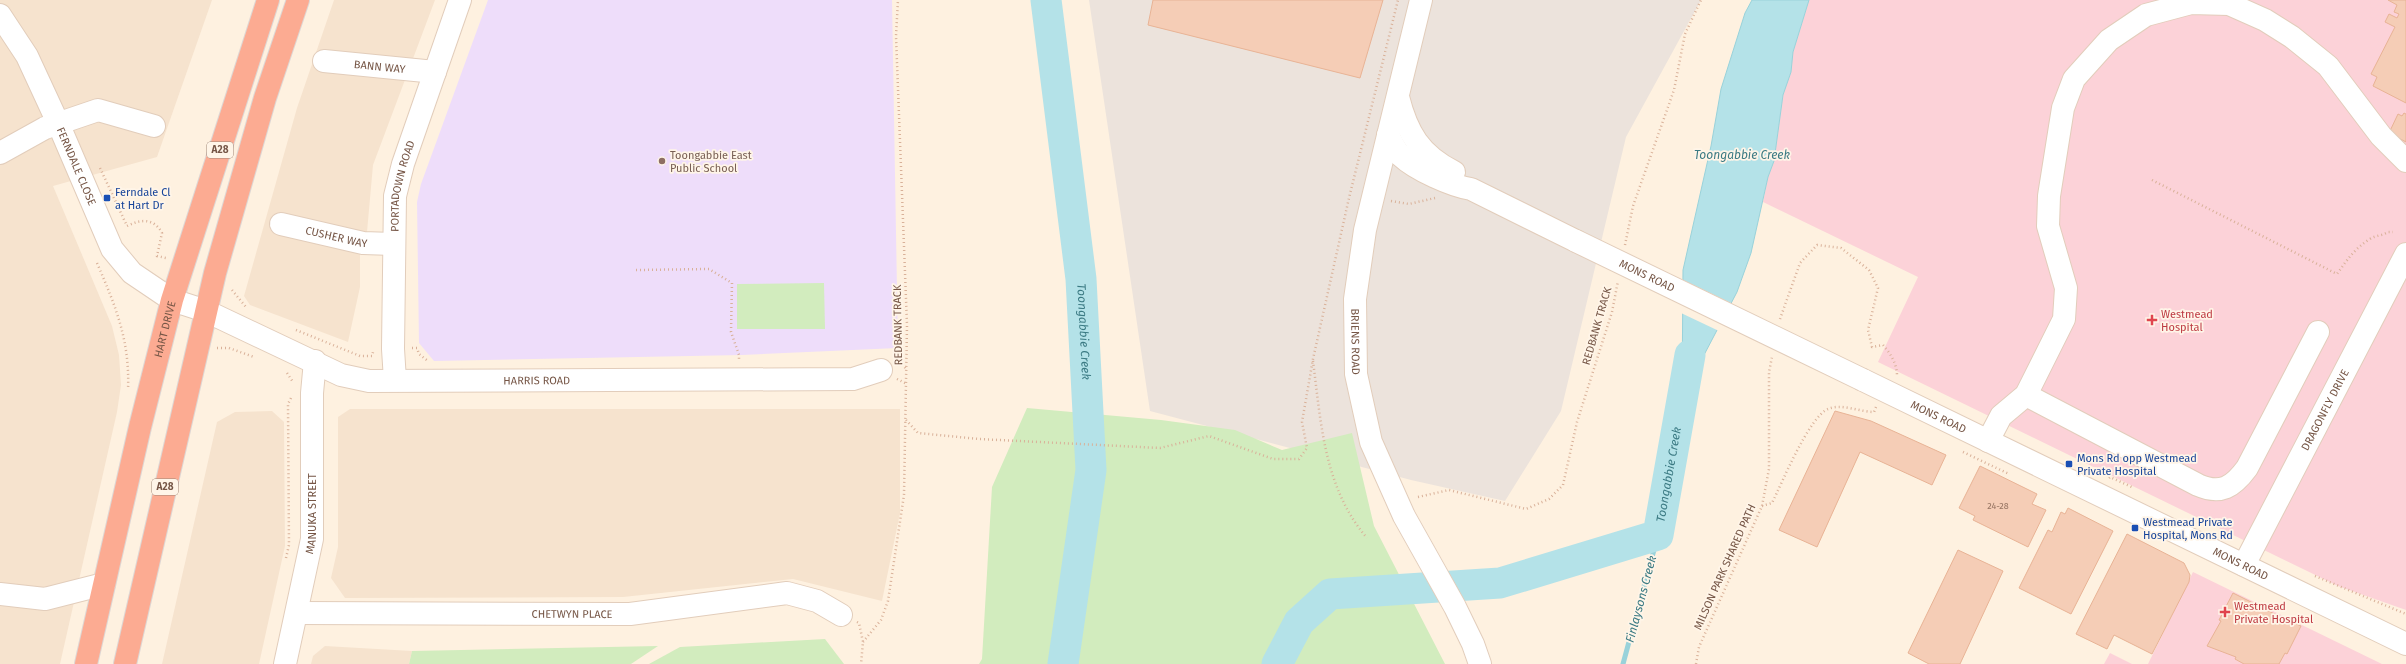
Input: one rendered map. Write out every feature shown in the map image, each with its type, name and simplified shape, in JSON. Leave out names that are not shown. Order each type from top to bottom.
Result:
[{"type":"highway","name":"HART DRIVE","points":[[86,664],[172,300],[268,0]]},
{"type":"highway","name":"A28","points":[[125,664],[215,273],[265,98],[298,0]]},
{"type":"street","name":"PORTADOWN ROAD","points":[[395,380],[393,349],[393,244],[397,189],[460,0]]},
{"type":"street","name":"BRIENS ROAD","points":[[1422,0],[1365,230],[1355,299],[1356,374],[1371,442],[1404,516],[1436,572],[1477,654]]},
{"type":"street","points":[[1988,441],[2001,416],[2026,395],[2064,319],[2066,288],[2048,226],[2050,196],[2063,108],[2074,79],[2109,40],[2146,15],[2191,3],[2229,4],[2265,20],[2292,37],[2328,66],[2381,136],[2406,160]]},
{"type":"street","name":"FERNDALE CLOSE","points":[[0,15],[27,56],[58,123],[112,249],[132,273],[172,300],[206,311]]},
{"type":"street","name":"BANN WAY","points":[[324,61],[435,72]]},
{"type":"street","name":"MONS ROAD","points":[[1398,96],[1406,126],[1415,142],[1446,168],[1460,175],[1471,189]]},
{"type":"street","points":[[0,152],[58,123],[98,110],[154,126]]},
{"type":"street","name":"MONS ROAD","points":[[1388,135],[1402,156],[1415,166],[1458,187],[1471,189],[1863,380],[1885,399],[1988,441],[2406,644]]},
{"type":"street","name":"CUSHER WAY","points":[[282,224],[364,243],[393,244]]},
{"type":"street","name":"DRAGONFLY DRIVE","points":[[2244,565],[2406,254]]},
{"type":"street","name":"HARRIS ROAD","points":[[206,311],[315,361],[341,375],[369,381],[853,379],[881,370]]},
{"type":"street","points":[[2026,395],[2198,485],[2210,490],[2225,488],[2239,479],[2247,468],[2318,332]]},
{"type":"street","name":"MANUKA STREET","points":[[285,664],[312,539],[312,393],[315,361]]},
{"type":"street","points":[[0,594],[45,599],[104,584]]},
{"type":"street","name":"CHETWYN PLACE","points":[[297,613],[630,614],[787,593],[817,601],[841,615]]},
{"type":"path","name":"REDBANK TRACK","points":[[861,664],[863,642],[881,620],[891,588],[904,495],[907,384],[901,145],[896,36],[898,0]]},
{"type":"path","points":[[906,420],[918,433],[979,439],[1160,448],[1209,436],[1273,459],[1299,459],[1307,448],[1302,422],[1313,359],[1349,198],[1398,0]]},
{"type":"path","points":[[1624,251],[1633,206],[1674,90],[1685,34],[1701,0]]},
{"type":"path","points":[[98,164],[127,226],[135,222],[148,220],[159,228],[162,233],[157,256],[163,257]]},
{"type":"path","points":[[2152,180],[2337,274],[2355,249],[2372,237],[2380,237],[2388,232],[2393,232]]},
{"type":"path","points":[[1778,325],[1782,309],[1800,263],[1817,245],[1841,248],[1869,270],[1878,288],[1868,330],[1872,347],[1883,346],[1895,362],[1897,373],[1885,399]]},
{"type":"path","points":[[97,262],[122,323],[129,365],[127,397]]},
{"type":"path","points":[[636,270],[709,269],[732,283],[732,332],[740,355]]},
{"type":"path","name":"REDBANK TRACK","points":[[1418,497],[1449,490],[1498,504],[1526,509],[1548,499],[1563,485],[1577,422],[1612,312],[1620,274]]},
{"type":"path","points":[[233,295],[250,310]]},
{"type":"path","points":[[294,330],[360,356],[372,356],[374,350],[378,350]]},
{"type":"path","points":[[218,347],[246,354],[261,360]]},
{"type":"path","points":[[406,348],[417,348],[419,354],[431,362]]},
{"type":"path","name":"MILSON PARK SHARED PATH","points":[[1696,664],[1699,647],[1762,506],[1769,469],[1769,372],[1772,356]]},
{"type":"path","points":[[1313,359],[1323,445],[1338,491],[1351,518],[1367,538]]},
{"type":"path","points":[[282,370],[289,374],[294,385]]},
{"type":"path","points":[[285,565],[289,546],[288,404],[294,390]]},
{"type":"path","name":"MILSON PARK SHARED PATH","points":[[1762,506],[1772,503],[1808,431],[1822,414],[1828,409],[1840,407],[1874,412],[1885,399]]},
{"type":"path","points":[[2311,574],[2347,591],[2406,614]]},
{"type":"shaded area","points":[[0,0],[212,0],[157,157],[53,186],[112,326],[119,355],[121,385],[117,412],[60,664],[0,664]]},
{"type":"shaded area","points":[[334,0],[435,0],[373,165],[367,232],[360,231],[360,287],[348,342],[250,305],[244,296],[297,108]]},
{"type":"shaded area","name":"Toongabbie East Public School","points":[[488,0],[892,0],[898,348],[742,355],[434,361],[419,343],[417,202],[421,184]]},
{"type":"shaded area","points":[[1089,0],[1701,0],[1626,137],[1561,411],[1505,501],[1411,480],[1150,411]]},
{"type":"shaded area","name":"Westmead Hospital","points":[[1809,0],[2406,0],[2406,610],[2338,586],[1878,362],[1918,277],[1763,202],[1768,177],[1774,161],[1783,95],[1791,72],[1793,52]]},
{"type":"shaded area","points":[[350,409],[900,409],[900,513],[882,601],[793,579],[623,597],[345,598],[331,578],[338,547],[338,417]]},
{"type":"shaded area","points":[[272,411],[284,422],[285,546],[259,664],[162,664],[217,422],[235,412]]},
{"type":"shaded area","name":"Westmead Private Hospital","points":[[2193,572],[2382,664],[2148,664]]},
{"type":"shaded area","points":[[325,646],[412,651],[409,664],[311,664],[313,656]]},
{"type":"shaded area","points":[[2110,653],[2132,664],[2104,664]]},
{"type":"green space","points":[[824,283],[825,329],[737,329],[737,284]]},
{"type":"green space","points":[[1027,408],[1161,420],[1235,430],[1282,450],[1352,433],[1374,526],[1445,664],[979,664],[982,659],[992,487]]},
{"type":"green space","points":[[825,639],[844,664],[649,664],[680,647]]},
{"type":"green space","points":[[658,646],[631,664],[409,664],[412,651]]},
{"type":"water","name":"Toongabbie Creek","points":[[1752,0],[1809,0],[1793,52],[1791,72],[1783,95],[1774,161],[1768,177],[1751,253],[1737,292],[1682,397],[1683,270],[1711,146],[1721,89],[1745,13]]},
{"type":"pier","points":[[1681,279],[1733,304],[1719,331],[1681,313]]},
{"type":"building","points":[[1153,0],[1383,0],[1360,78],[1148,25]]},
{"type":"building","points":[[2388,0],[2406,0],[2406,103],[2373,86],[2377,77],[2371,74],[2395,27],[2385,22],[2389,14],[2397,18],[2399,14],[2394,12],[2397,5]]},
{"type":"building","points":[[2404,113],[2406,114],[2406,142],[2389,133],[2398,114],[2402,116]]},
{"type":"building","points":[[1835,411],[1871,421],[1946,455],[1932,485],[1860,452],[1817,547],[1779,530]]},
{"type":"building","points":[[1980,466],[2037,494],[2032,504],[2046,510],[2028,547],[1973,520],[1975,516],[1959,508]]},
{"type":"building","points":[[2068,508],[2113,531],[2071,614],[2019,588],[2048,530],[2052,532],[2061,512],[2065,514]]},
{"type":"building","points":[[2127,534],[2184,563],[2190,575],[2189,582],[2152,654],[2114,635],[2107,649],[2076,634]]},
{"type":"building","points":[[1958,550],[2003,571],[1960,664],[1929,664],[1908,653]]},
{"type":"building","points":[[2233,593],[2261,607],[2260,610],[2263,611],[2264,609],[2301,626],[2287,654],[2285,653],[2279,664],[2244,664],[2235,659],[2236,657],[2207,646],[2221,621],[2219,620]]},
{"type":"waterway","name":"Toongabbie Creek","points":[[1046,0],[1081,279],[1091,470],[1063,664]]},
{"type":"waterway","name":"Toongabbie Creek","points":[[1277,664],[1299,622],[1330,594],[1500,583],[1658,535],[1690,355]]},
{"type":"waterway","name":"Finlaysons Creek","points":[[1623,664],[1658,535]]},
{"type":"place","name":"Toongabbie East Public School","points":[[662,161]]},
{"type":"place","name":"Ferndale Cl at Hart Dr","points":[[107,198]]},
{"type":"place","name":"Westmead Hospital","points":[[2152,320]]},
{"type":"place","name":"Mons Rd opp Westmead Private Hospital","points":[[2069,464]]},
{"type":"place","name":"Westmead Private Hospital, Mons Rd","points":[[2135,528]]},
{"type":"place","name":"Westmead Private Hospital","points":[[2225,612]]}]
